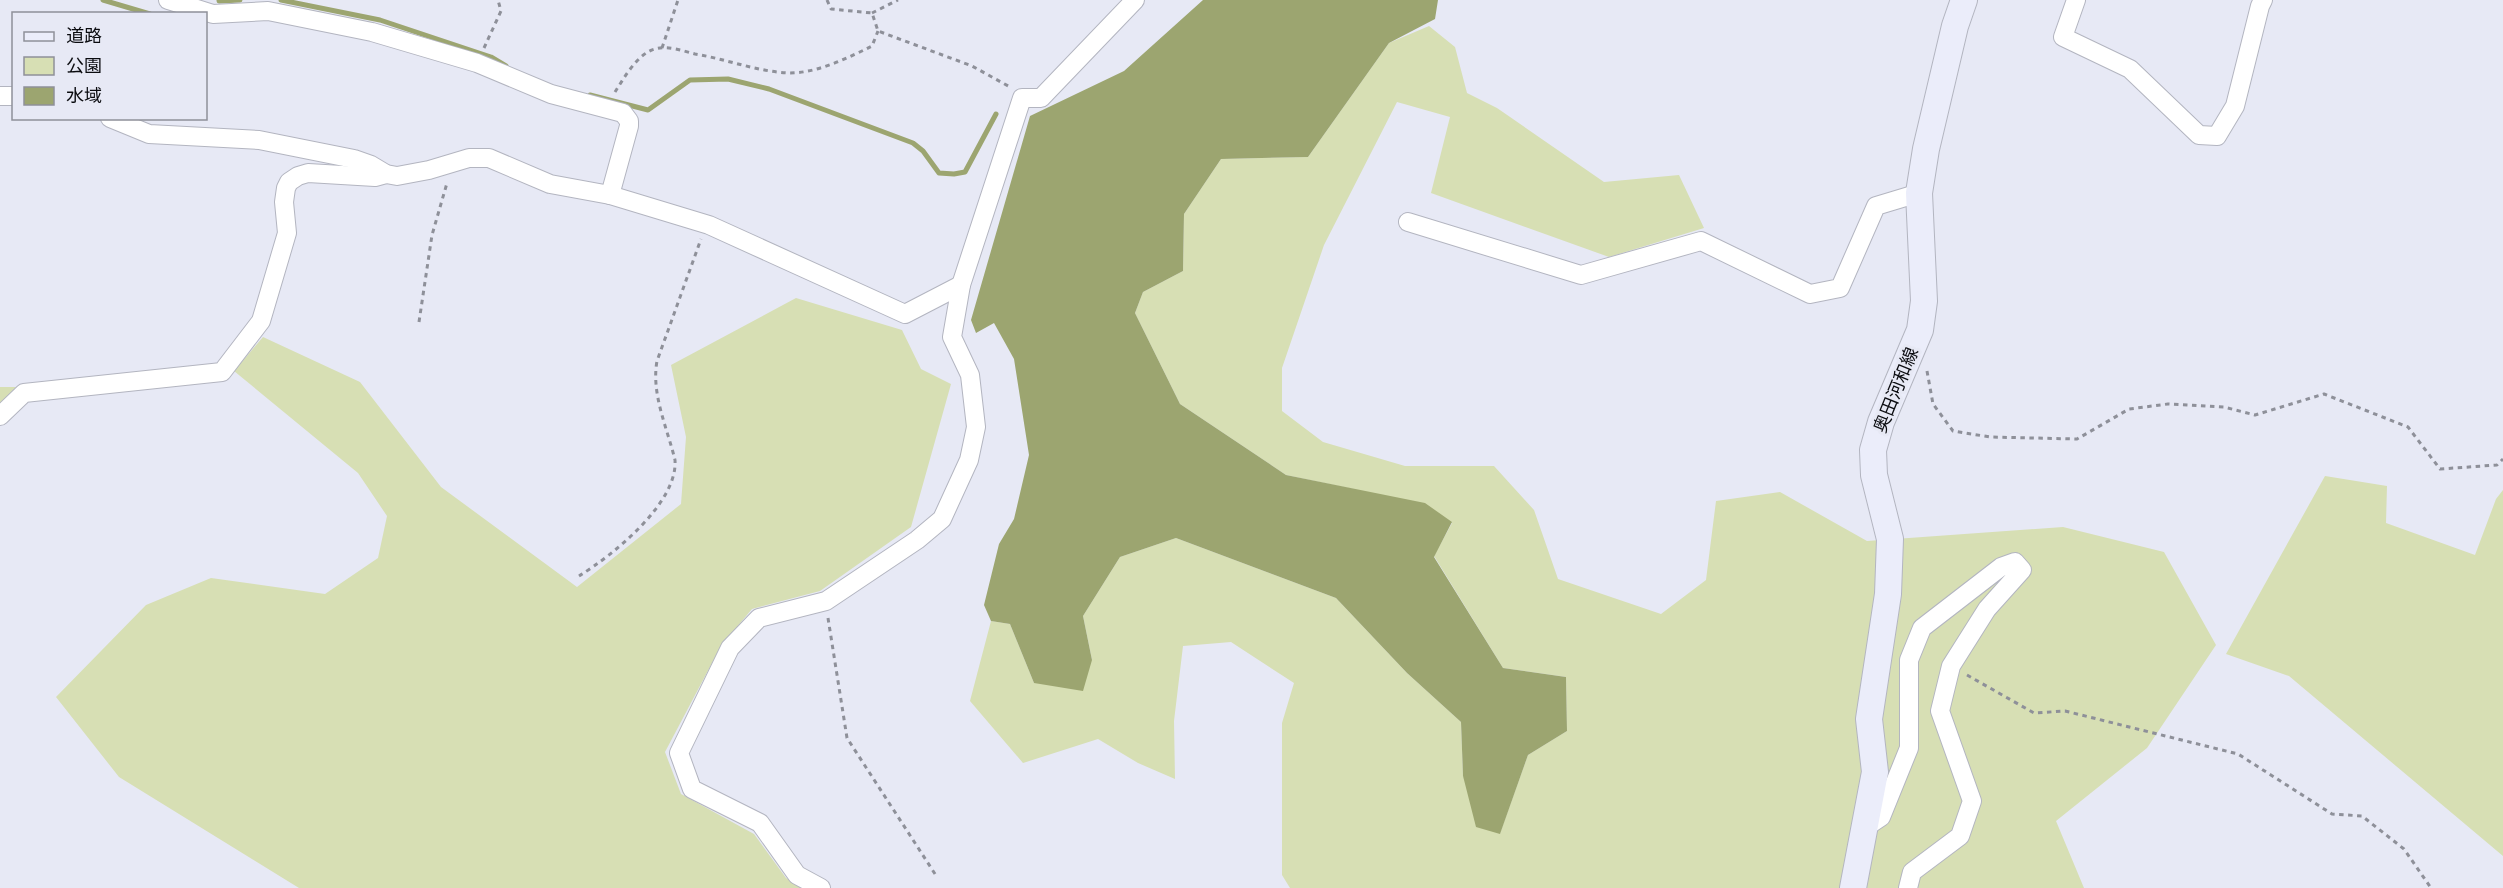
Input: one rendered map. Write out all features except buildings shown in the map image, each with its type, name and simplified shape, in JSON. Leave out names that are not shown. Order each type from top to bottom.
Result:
[{"type":"main road","name":"奥田河和線","points":[[1854,888],[1875,772],[1869,719],[1888,594],[1890,539],[1874,475],[1873,450],[1881,422],[1920,330],[1924,301],[1919,193],[1926,149],[1955,26],[1964,0]]},
{"type":"street","points":[[168,0],[207,12]]},
{"type":"street","points":[[821,888],[797,874],[760,823],[692,789],[680,753],[730,648],[759,618],[826,601],[917,540],[942,519],[969,460],[976,427],[970,375],[952,337],[961,285],[1022,98],[1041,98],[1135,0]]},
{"type":"street","points":[[2076,0],[2063,37],[2130,69],[2199,135],[2217,136],[2235,106],[2263,0]]},
{"type":"street","points":[[207,12],[213,14],[268,11],[349,27],[477,63],[551,94],[623,113],[629,121],[610,195]]},
{"type":"street","points":[[115,120],[149,134],[259,140],[354,159],[386,174],[397,176],[429,170],[469,158],[489,158],[550,184],[610,195],[706,224],[905,314],[961,285]]},
{"type":"street","points":[[0,416],[24,393],[222,372],[261,321],[287,233],[284,202],[289,182],[308,173],[375,177],[386,174]]},
{"type":"street","points":[[1408,222],[1581,274],[1701,241],[1810,294],[1840,288],[1876,206],[1919,193]]},
{"type":"street","points":[[1863,830],[1881,818],[1910,747],[1909,660],[1922,628],[2001,567],[2015,562],[2022,570],[1987,609],[1951,666],[1940,711],[1972,801],[1959,836],[1912,872],[1908,888]]},
{"type":"path","points":[[477,63],[501,11],[498,0]]},
{"type":"path","points":[[662,48],[678,0]]},
{"type":"path","points":[[827,0],[831,9],[872,13],[898,0]]},
{"type":"path","points":[[608,108],[613,95],[633,67],[647,53],[662,48],[711,56],[770,71],[790,73],[806,71],[859,53],[872,46],[878,31],[872,13]]},
{"type":"path","points":[[878,31],[988,73],[1015,90],[1022,98]]},
{"type":"path","points":[[419,322],[432,235],[449,177]]},
{"type":"path","points":[[579,576],[610,555],[654,511],[665,497],[671,483],[675,460],[655,389],[654,376],[657,361],[706,224]]},
{"type":"path","points":[[1926,362],[1933,404],[1953,431],[1990,437],[2077,439],[2129,409],[2168,404],[2213,406],[2255,415],[2324,394],[2408,427],[2440,470],[2497,465],[2503,459]]},
{"type":"path","points":[[826,601],[847,738],[936,877]]},
{"type":"path","points":[[1951,666],[2034,713],[2065,711],[2238,754],[2332,814],[2362,816],[2404,849],[2431,888]]},
{"type":"green space","points":[[1429,26],[1455,47],[1467,93],[1497,108],[1604,182],[1679,175],[1704,228],[1609,257],[1431,193],[1450,117],[1397,102],[1324,245],[1282,368],[1282,411],[1323,442],[1405,466],[1494,466],[1534,510],[1558,579],[1661,614],[1706,580],[1716,501],[1780,492],[1867,541],[2063,527],[2164,552],[2216,645],[2147,748],[2056,821],[2084,888],[1290,888],[1282,875],[1282,723],[1294,683],[1231,642],[1183,646],[1174,721],[1175,779],[1138,763],[1098,739],[1023,763],[970,701],[991,621],[1010,624],[1034,683],[1092,660],[1083,616],[1120,557],[1176,538],[1336,598],[1407,673],[1461,722],[1463,776],[1500,833],[1528,755],[1567,731],[1566,677],[1503,668],[1434,556],[1452,523],[1353,489],[1286,475],[1180,404],[1135,313],[1143,292],[1183,271],[1184,214],[1221,159],[1308,157],[1389,43]]},
{"type":"green space","points":[[796,298],[902,330],[921,369],[951,384],[911,527],[820,591],[752,609],[721,646],[665,752],[681,794],[754,834],[786,878],[803,888],[299,888],[119,777],[56,697],[146,605],[211,578],[325,594],[378,558],[387,516],[358,473],[234,371],[263,337],[360,382],[441,487],[577,587],[681,504],[686,437],[671,365]]},
{"type":"green space","points":[[0,387],[16,387],[0,404]]},
{"type":"green space","points":[[2325,476],[2387,486],[2386,523],[2475,555],[2496,499],[2503,490],[2503,856],[2289,676],[2226,654]]},
{"type":"water","points":[[1203,0],[1438,0],[1435,19],[1389,43],[1308,157],[1221,159],[1184,214],[1183,271],[1143,292],[1135,313],[1180,404],[1286,475],[1425,503],[1452,522],[1434,557],[1503,668],[1566,677],[1567,731],[1528,755],[1500,834],[1476,827],[1463,776],[1461,722],[1407,673],[1336,598],[1176,538],[1120,557],[1083,616],[1092,660],[1083,691],[1034,683],[1010,624],[991,621],[984,605],[999,544],[1014,519],[1029,455],[1014,359],[994,323],[976,333],[971,320],[1030,116],[1124,71]]},
{"type":"waterway","points":[[103,0],[143,12]]},
{"type":"waterway","points":[[219,1],[240,0]]},
{"type":"waterway","points":[[281,0],[380,20],[491,57],[506,66]]},
{"type":"waterway","points":[[590,95],[648,110],[690,80],[728,79],[769,89],[913,143],[923,151],[939,173],[954,174],[965,172],[996,114]]}]
